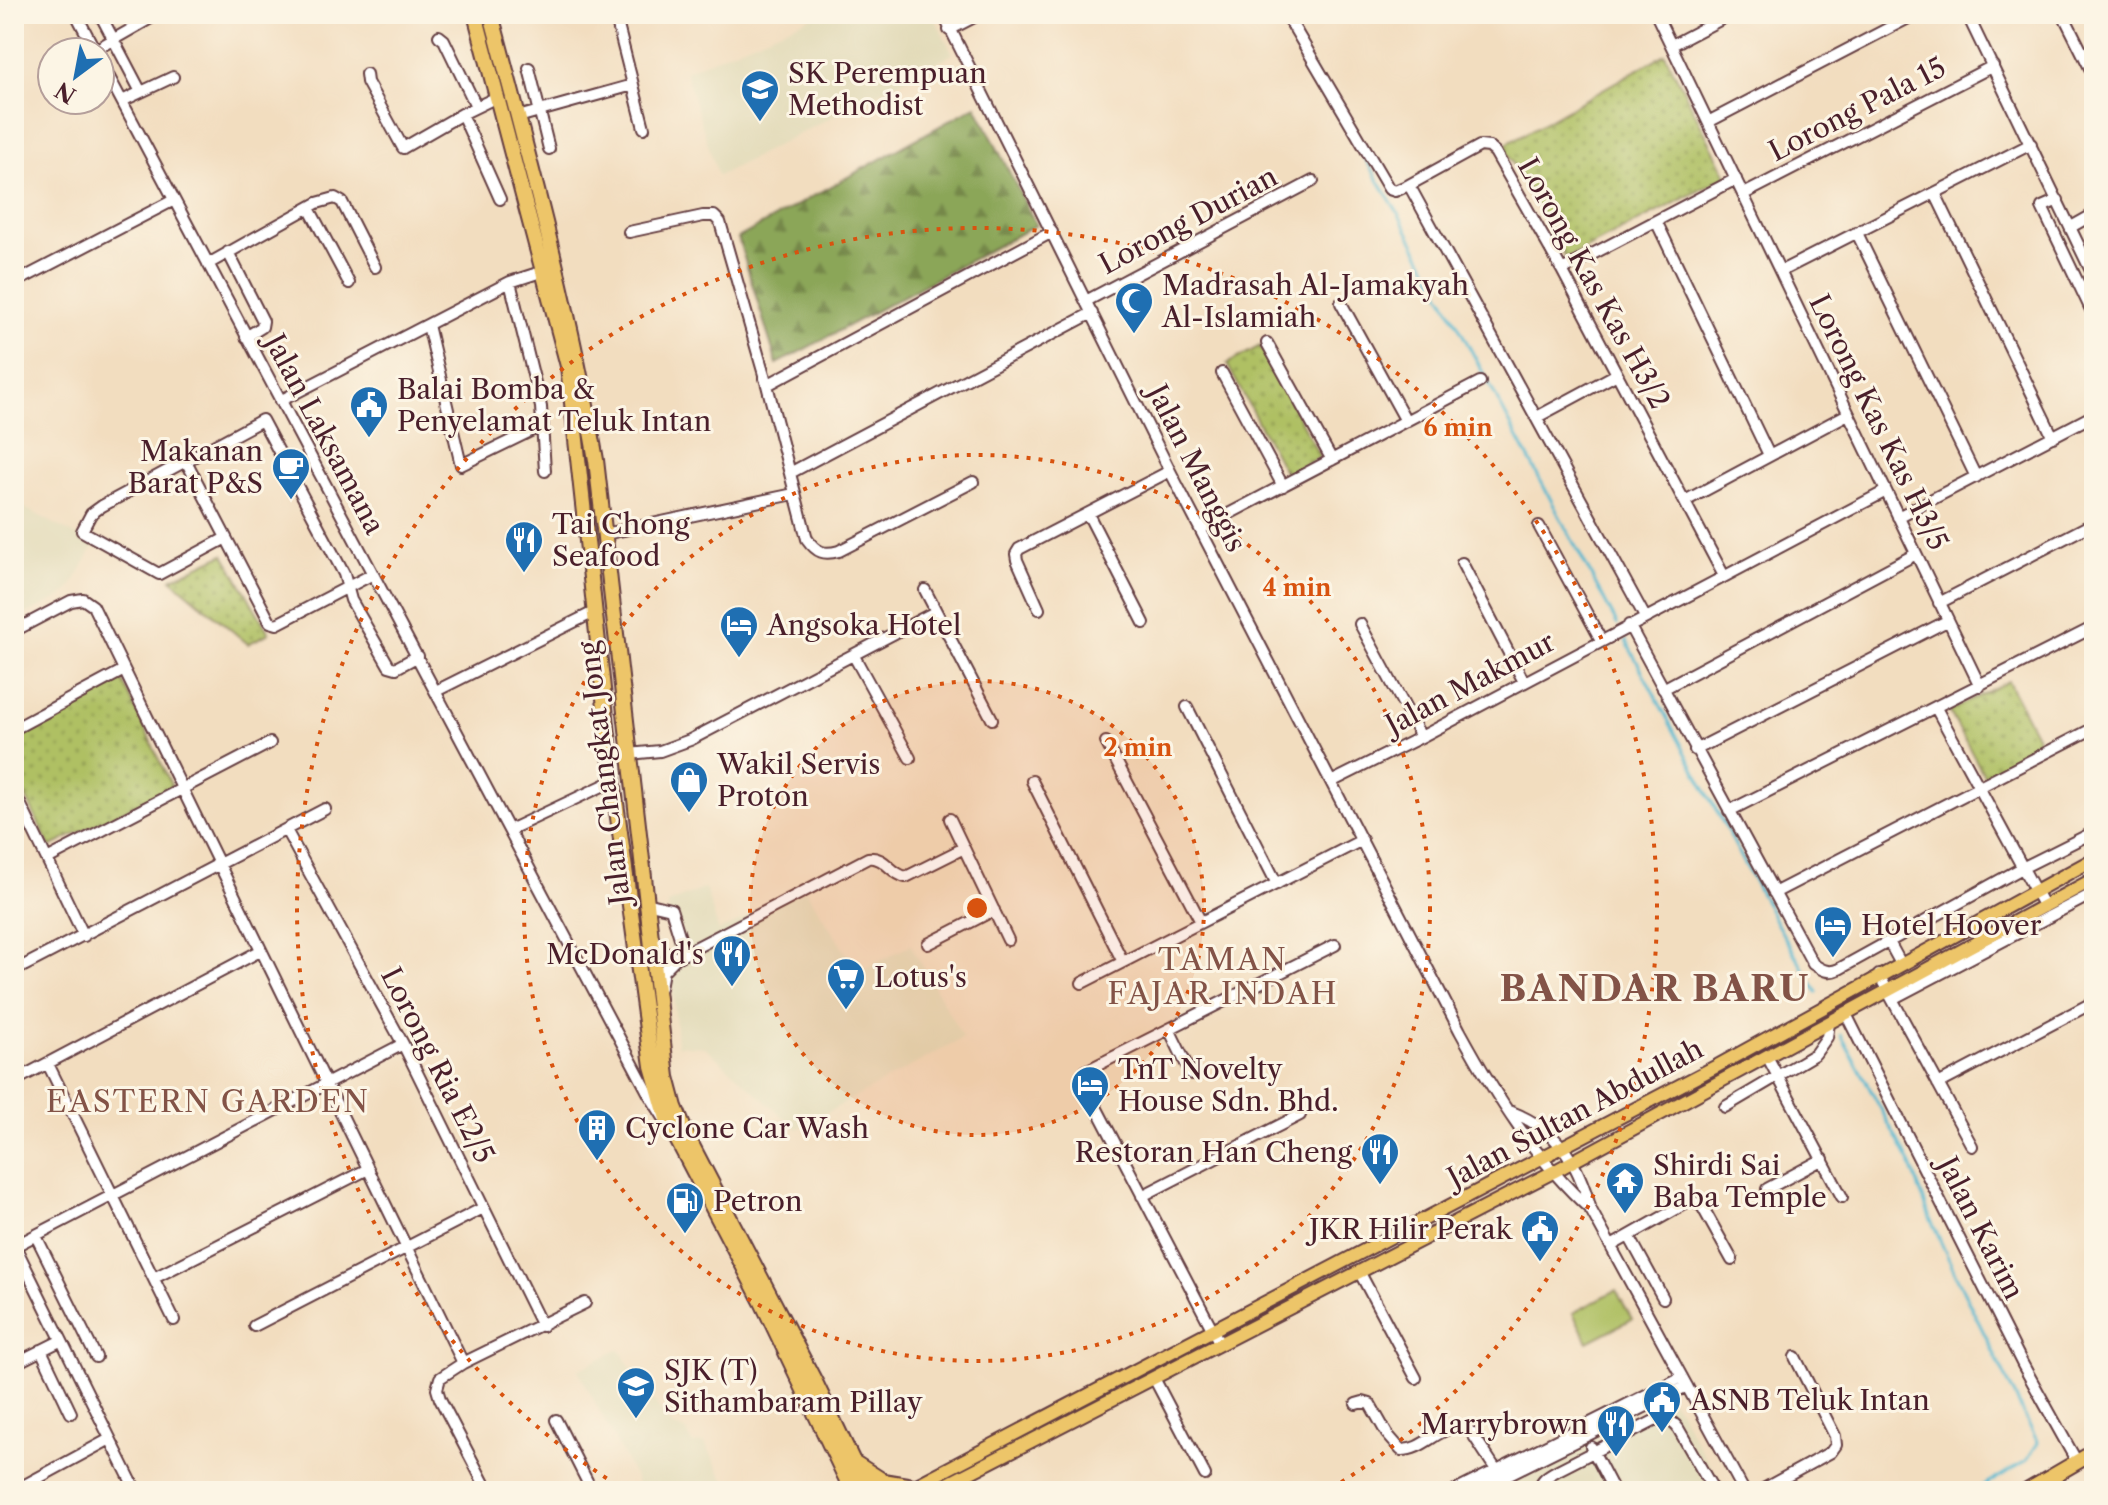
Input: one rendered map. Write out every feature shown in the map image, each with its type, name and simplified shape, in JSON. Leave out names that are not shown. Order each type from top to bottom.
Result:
[{"type":"highway","name":"Jalan Changkat Jong","points":[[475,14],[497,97],[578,358],[599,483],[665,1066],[679,1120],[848,1466],[852,1491]]},
{"type":"highway","name":"Jalan Changkat Jong","points":[[491,14],[518,117],[568,366],[613,781],[652,1066],[668,1122],[848,1466],[867,1491]]},
{"type":"highway","points":[[585,527],[590,490],[599,483]]},
{"type":"highway","points":[[625,870],[633,860],[636,826]]},
{"type":"highway","points":[[2027,1491],[2094,1452]]},
{"type":"highway","points":[[843,1491],[848,1466],[909,1489]]},
{"type":"main road","name":"Jalan Sultan Abdullah","points":[[909,1489],[1736,1055],[2094,859]]},
{"type":"main road","name":"Jalan Sultan Abdullah","points":[[934,1491],[1360,1273],[1846,1014],[1890,995],[2094,879]]},
{"type":"main road","points":[[1736,1055],[1757,1053],[1768,1058],[1772,1045],[1784,1028]]},
{"type":"street","name":"Jalan Laksamana","points":[[76,14],[88,36]]},
{"type":"street","points":[[100,14],[112,36]]},
{"type":"street","points":[[116,38],[158,14]]},
{"type":"street","points":[[615,14],[644,128]]},
{"type":"street","name":"Jalan Manggis","points":[[943,14],[1170,471],[1460,1031],[1506,1109],[1542,1156],[1591,1210]]},
{"type":"street","points":[[949,30],[980,14]]},
{"type":"street","points":[[1286,14],[1389,189],[1395,191],[1409,185],[1645,617]]},
{"type":"street","points":[[1672,45],[1731,14]]},
{"type":"street","points":[[1710,121],[1916,14]]},
{"type":"street","points":[[1967,14],[2094,277]]},
{"type":"street","points":[[2063,14],[2094,76]]},
{"type":"street","name":"Lorong Kas Kas H3/5","points":[[1660,15],[1980,686]]},
{"type":"street","points":[[439,36],[444,40],[476,106]]},
{"type":"street","points":[[116,43],[141,92]]},
{"type":"street","name":"Lorong Pala 15","points":[[1744,194],[1993,66]]},
{"type":"street","points":[[529,68],[549,149]]},
{"type":"street","points":[[366,74],[367,82],[403,148],[497,97]]},
{"type":"street","points":[[122,101],[173,77]]},
{"type":"street","points":[[518,117],[633,85]]},
{"type":"street","name":"Jalan Laksamana","points":[[116,90],[649,1094],[668,1122]]},
{"type":"street","points":[[462,114],[500,199]]},
{"type":"street","points":[[1781,271],[2031,144]]},
{"type":"street","name":"Lorong Kas Kas H3/2","points":[[1409,185],[1480,146],[1489,147],[1495,152],[1562,270],[1724,576]]},
{"type":"street","points":[[1562,270],[1736,179]]},
{"type":"street","name":"Lorong Durian","points":[[1086,301],[1313,181]]},
{"type":"street","points":[[1935,193],[2053,437]]},
{"type":"street","points":[[208,264],[328,198],[335,198],[342,202],[375,267]]},
{"type":"street","points":[[14,283],[174,200]]},
{"type":"street","points":[[2058,200],[2042,207],[2089,294],[2094,316]]},
{"type":"street","points":[[309,208],[349,283]]},
{"type":"street","points":[[2071,227],[2094,214]]},
{"type":"street","points":[[629,232],[703,216],[714,216],[720,222],[767,385],[794,494],[807,539],[815,551],[827,554],[973,482]]},
{"type":"street","points":[[1656,221],[1769,455]]},
{"type":"street","points":[[767,385],[1052,232]]},
{"type":"street","points":[[1857,233],[1976,477]]},
{"type":"street","points":[[228,252],[263,321],[262,327],[246,337]]},
{"type":"street","points":[[280,401],[510,282],[550,269]]},
{"type":"street","points":[[510,282],[534,371],[543,425],[545,471]]},
{"type":"street","points":[[1341,303],[1406,421]]},
{"type":"street","points":[[790,473],[1092,313]]},
{"type":"street","points":[[428,325],[461,465],[543,425]]},
{"type":"street","points":[[1267,343],[1332,460]]},
{"type":"street","points":[[1222,373],[1283,486]]},
{"type":"street","points":[[1537,417],[1617,374]]},
{"type":"street","points":[[1200,529],[1480,382]]},
{"type":"street","points":[[1685,501],[1848,414]]},
{"type":"street","points":[[1898,517],[2094,415]]},
{"type":"street","points":[[226,538],[159,574],[82,531],[91,514],[102,506],[262,420],[344,574],[351,600],[389,666],[396,668],[418,656]]},
{"type":"street","points":[[185,459],[273,624],[373,574]]},
{"type":"street","points":[[1039,609],[1016,554],[1030,543],[1170,471]]},
{"type":"street","name":"Jalan Makmur","points":[[1333,781],[1886,491]]},
{"type":"street","points":[[605,534],[794,494]]},
{"type":"street","points":[[1088,514],[1144,623]]},
{"type":"street","points":[[1939,603],[2094,523]]},
{"type":"street","points":[[1539,526],[1601,640]]},
{"type":"street","points":[[1663,689],[1916,554]]},
{"type":"street","points":[[1462,563],[1524,682]]},
{"type":"street","points":[[925,590],[992,719]]},
{"type":"street","points":[[14,631],[71,601],[83,599],[93,606],[463,1363]]},
{"type":"street","points":[[436,691],[594,612]]},
{"type":"street","points":[[629,754],[677,746],[935,612]]},
{"type":"street","points":[[1695,750],[1947,621]]},
{"type":"street","points":[[1360,624],[1421,737]]},
{"type":"street","points":[[1629,625],[1813,964],[1827,972],[1839,969],[2094,832]]},
{"type":"street","points":[[1729,811],[2094,627]]},
{"type":"street","points":[[854,656],[910,758]]},
{"type":"street","points":[[14,729],[124,670]]},
{"type":"street","points":[[1187,707],[1277,884]]},
{"type":"street","points":[[1936,708],[2044,907]]},
{"type":"street","points":[[1774,893],[2094,728]]},
{"type":"street","points":[[1106,742],[1201,922]]},
{"type":"street","points":[[47,859],[270,743]]},
{"type":"street","points":[[509,830],[613,781]]},
{"type":"street","points":[[1032,781],[1123,962]]},
{"type":"street","points":[[14,791],[84,936]]},
{"type":"street","points":[[14,971],[325,809]]},
{"type":"street","points":[[950,819],[1008,940]]},
{"type":"street","name":"Lorong Ria E2/5","points":[[286,830],[403,1044],[542,1326]]},
{"type":"street","points":[[1082,983],[1362,840]]},
{"type":"street","points":[[658,1001],[663,971],[681,956],[868,858],[882,859],[897,874],[906,877],[964,848]]},
{"type":"street","points":[[1890,995],[2094,893]]},
{"type":"street","points":[[646,903],[671,909],[681,956]]},
{"type":"street","points":[[928,944],[994,910]]},
{"type":"street","points":[[649,931],[660,949],[681,956]]},
{"type":"street","points":[[1889,942],[1901,964]]},
{"type":"street","points":[[1220,1344],[1082,1080],[1083,1075],[1335,945]]},
{"type":"street","points":[[14,1081],[260,951]]},
{"type":"street","points":[[1879,975],[1972,1146]]},
{"type":"street","points":[[1938,1084],[2094,1002]]},
{"type":"street","name":"Jalan Karim","points":[[1846,1014],[2023,1365],[2077,1462]]},
{"type":"street","points":[[1725,1107],[1815,1054],[1827,1037],[1829,1023]]},
{"type":"street","points":[[1169,1029],[1191,1074]]},
{"type":"street","points":[[136,1491],[15,1245],[113,1197],[403,1044]]},
{"type":"street","points":[[1768,1058],[1842,1197]]},
{"type":"street","points":[[48,1064],[174,1320]]},
{"type":"street","points":[[1506,1109],[1541,1124],[1572,1162],[1591,1210],[1744,1491]]},
{"type":"street","points":[[1142,1196],[1300,1115]]},
{"type":"street","points":[[1767,1189],[1823,1159]]},
{"type":"street","points":[[154,1278],[368,1169]]},
{"type":"street","points":[[1611,1246],[1694,1202],[1702,1206],[1732,1260]]},
{"type":"street","points":[[254,1326],[483,1208]]},
{"type":"street","points":[[36,1236],[96,1357]]},
{"type":"street","points":[[1629,1236],[1663,1298]]},
{"type":"street","points":[[1360,1273],[1416,1378]]},
{"type":"street","points":[[488,1491],[440,1399],[437,1383],[445,1373],[463,1363],[585,1303]]},
{"type":"street","points":[[14,1364],[60,1341]]},
{"type":"street","points":[[41,1350],[71,1413]]},
{"type":"street","points":[[1760,1491],[1831,1452],[1836,1445],[1835,1436],[1795,1357]]},
{"type":"street","points":[[1154,1378],[1205,1475]]},
{"type":"street","points":[[1475,1491],[1497,1476],[1684,1382]]},
{"type":"street","points":[[1356,1404],[1370,1404],[1387,1434],[1401,1450],[1415,1447],[1449,1428],[1458,1426],[1466,1429],[1479,1443],[1497,1476],[1510,1491]]},
{"type":"street","points":[[556,1420],[592,1491]]},
{"type":"street","points":[[1540,1491],[1544,1479],[1654,1421],[1673,1422],[1714,1491]]},
{"type":"street","points":[[1583,1432],[1614,1491]]},
{"type":"street","points":[[14,1491],[110,1439]]},
{"type":"street","points":[[1455,1491],[1497,1476]]},
{"type":"street","points":[[1497,1476],[1501,1491]]},
{"type":"shaded area","name":"SK Perempuan Methodist","points":[[819,14],[933,14],[953,54],[718,176],[685,71]]},
{"type":"shaded area","points":[[14,505],[94,545],[71,588],[61,597],[14,620]]},
{"type":"shaded area","points":[[705,888],[719,931],[806,890],[858,972],[911,945],[963,1038],[797,1129],[705,1047],[677,1045],[668,904]]},
{"type":"shaded area","name":"SJK (T) Sithambaram Pillay","points":[[619,1349],[643,1388],[673,1427],[687,1431],[692,1444],[705,1443],[723,1478],[739,1491],[642,1491],[578,1370]]},
{"type":"shaded area","points":[[1672,1399],[1725,1491],[1491,1491]]},
{"type":"green space","points":[[1665,54],[1727,176],[1566,259],[1503,146]]},
{"type":"green space","points":[[976,106],[1036,225],[777,364],[738,238]]},
{"type":"green space","points":[[1260,346],[1320,457],[1286,475],[1227,364]]},
{"type":"green space","points":[[224,554],[269,633],[248,644],[171,579]]},
{"type":"green space","points":[[122,680],[172,787],[50,847],[14,772],[14,736]]},
{"type":"green space","points":[[2008,681],[2042,747],[1985,777],[1949,711]]},
{"type":"green space","points":[[1616,1290],[1632,1319],[1588,1342],[1573,1313]]},
{"type":"waterway","points":[[1278,14],[1398,213],[1617,624]]},
{"type":"waterway","points":[[1626,641],[1778,926],[1817,992]]},
{"type":"waterway","points":[[1841,1035],[1911,1165],[1930,1218],[1959,1282],[2038,1443],[2026,1461],[1975,1491]]},
{"type":"place","name":"SK Perempuan Methodist","points":[[760,123]]},
{"type":"place","name":"Madrasah Al-Jamakyah Al-Islamiah","points":[[1134,335]]},
{"type":"place","name":"Balai Bomba & Penyelamat Teluk Intan","points":[[369,439]]},
{"type":"place","name":"Makanan Barat P&S","points":[[291,501]]},
{"type":"place","name":"Tai Chong Seafood","points":[[524,574]]},
{"type":"place","name":"Angsoka Hotel","points":[[739,659]]},
{"type":"place","name":"Wakil Servis Proton","points":[[689,814]]},
{"type":"place","name":"Hotel Hoover","points":[[1833,959]]},
{"type":"place","name":"McDonald's","points":[[732,988]]},
{"type":"place","name":"Lotus's","points":[[846,1011]]},
{"type":"place","name":"TnT Novelty House Sdn. Bhd.","points":[[1090,1119]]},
{"type":"place","name":"Cyclone Car Wash","points":[[597,1162]]},
{"type":"place","name":"Restoran Han Cheng","points":[[1380,1186]]},
{"type":"place","name":"Shirdi Sai Baba Temple","points":[[1625,1215]]},
{"type":"place","name":"Petron","points":[[685,1235]]},
{"type":"place","name":"JKR Hilir Perak","points":[[1540,1263]]},
{"type":"place","name":"SJK (T) Sithambaram Pillay","points":[[636,1420]]},
{"type":"place","name":"ASNB Teluk Intan","points":[[1662,1434]]},
{"type":"place","name":"Marrybrown","points":[[1616,1458]]},
{"type":"district","name":"TAMAN FAJAR INDAH","points":[[1223,976]]},
{"type":"district","name":"BANDAR BARU","points":[[1655,988]]},
{"type":"district","name":"EASTERN GARDEN","points":[[208,1101]]}]
